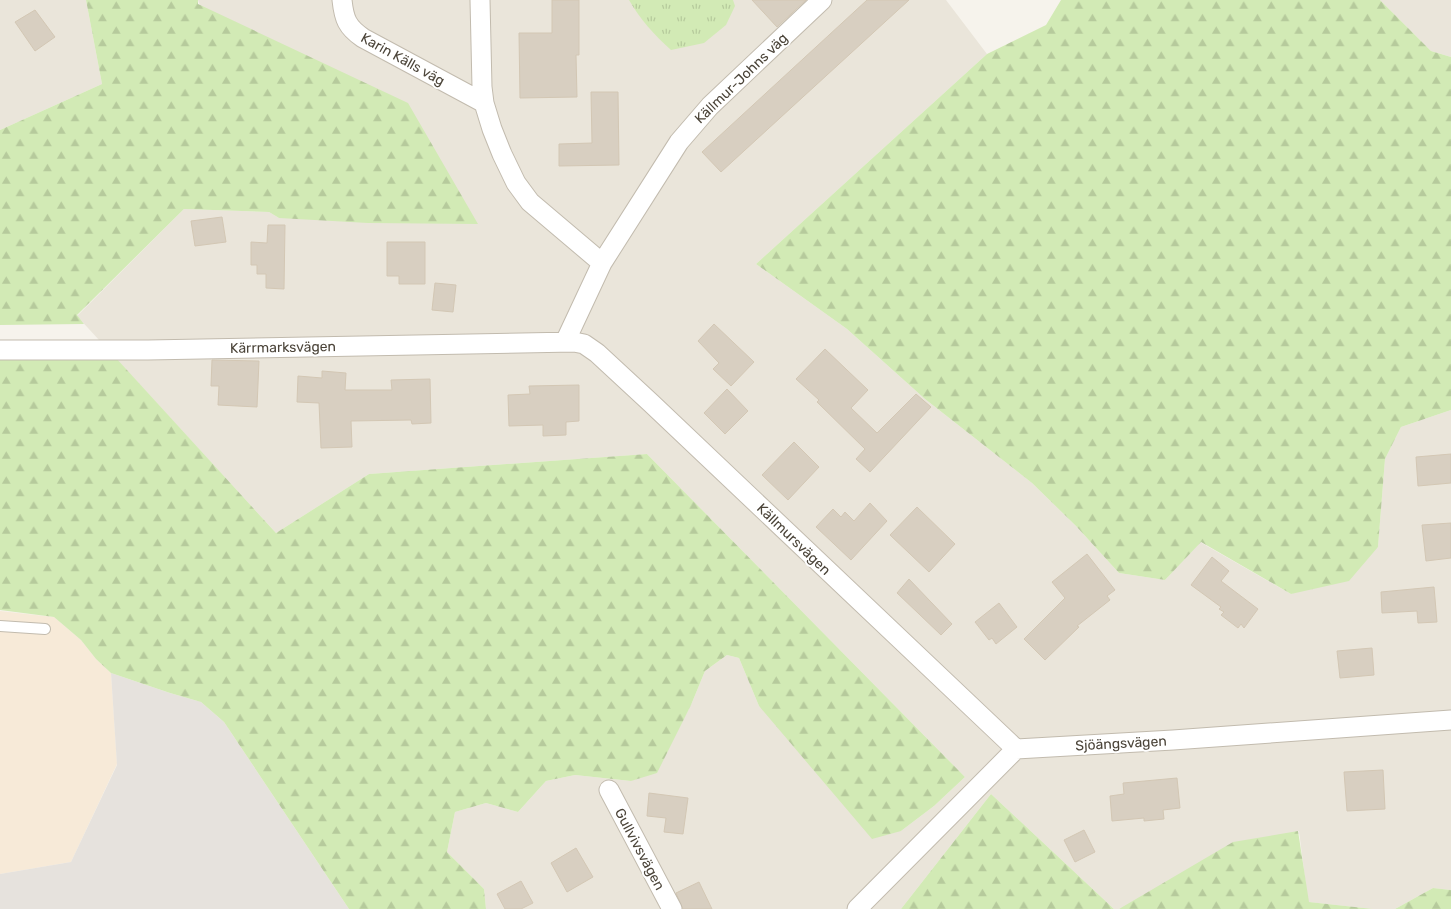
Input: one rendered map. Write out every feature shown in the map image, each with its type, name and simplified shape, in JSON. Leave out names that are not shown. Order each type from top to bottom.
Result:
[{"type":"street","name":"Karin Källs väg","points":[[342,0],[346,22],[350,29],[363,38],[484,103]]},
{"type":"street","points":[[480,0],[484,103],[502,154],[516,182],[530,202],[602,262]]},
{"type":"street","name":"Källmur-Johns väg","points":[[565,342],[602,262],[679,142],[710,106],[822,0]]},
{"type":"street","name":"Kärrmarksvägen","points":[[0,350],[565,342]]},
{"type":"street","name":"Källmursvägen","points":[[565,342],[584,344],[597,353],[1016,749]]},
{"type":"street","name":"Sjöängsvägen","points":[[1016,749],[1451,720]]},
{"type":"street","points":[[857,909],[1016,749]]},
{"type":"street","name":"Gullvivsvägen","points":[[609,790],[672,909]]},
{"type":"lane","points":[[0,626],[45,629]]},
{"type":"shaded area","points":[[0,0],[86,0],[102,84],[0,130]]},
{"type":"shaded area","points":[[198,0],[946,0],[987,54],[756,264],[847,329],[925,399],[1032,483],[1076,526],[1119,573],[1165,580],[1200,542],[1291,594],[1378,547],[1385,459],[1401,427],[1451,410],[1451,890],[1433,888],[1395,909],[1373,909],[1308,902],[1299,831],[1119,909],[1114,909],[991,794],[901,909],[486,909],[484,889],[447,852],[455,812],[486,803],[518,812],[546,781],[575,775],[631,781],[676,733],[691,705],[705,671],[727,655],[739,658],[759,706],[901,831],[934,806],[965,777],[647,454],[369,474],[276,533],[77,316],[184,209],[269,212],[279,218]]},
{"type":"shaded area","points":[[1380,0],[1451,0],[1451,57],[1431,51]]},
{"type":"shaded area","points":[[0,611],[54,617],[81,640],[96,659],[111,673],[117,764],[71,862],[0,874]]},
{"type":"shaded area","points":[[111,673],[201,702],[224,722],[349,909],[0,909],[0,874],[71,862],[117,765]]},
{"type":"green space","points":[[86,0],[198,0],[198,4],[408,103],[478,224],[368,223],[279,218],[269,212],[184,209],[77,315],[84,324],[0,325],[0,130],[102,84]]},
{"type":"green space","points":[[629,0],[733,0],[735,6],[726,25],[704,43],[671,50],[648,26]]},
{"type":"green space","points":[[1061,0],[1380,0],[1431,51],[1451,57],[1451,410],[1401,427],[1385,459],[1378,547],[1349,581],[1291,594],[1201,542],[1165,580],[1119,573],[1076,526],[1032,483],[925,399],[847,329],[756,264],[987,54],[1046,25]]},
{"type":"green space","points":[[116,358],[276,533],[369,474],[647,454],[965,777],[934,806],[901,831],[872,839],[759,706],[739,658],[727,655],[705,671],[691,705],[657,773],[631,781],[575,775],[546,781],[518,812],[486,803],[455,812],[447,852],[484,889],[486,909],[349,909],[224,722],[201,702],[111,673],[96,659],[81,640],[54,617],[0,610],[0,360]]},
{"type":"green space","points":[[991,794],[1114,909],[901,909]]},
{"type":"green space","points":[[1298,831],[1309,902],[1373,909],[1119,909],[1233,842]]},
{"type":"green space","points":[[1433,888],[1451,890],[1451,909],[1395,909]]},
{"type":"building","points":[[552,0],[579,0],[579,55],[576,55],[577,97],[520,98],[519,33],[552,33]]},
{"type":"building","points":[[752,0],[806,0],[777,27]]},
{"type":"building","points":[[867,0],[909,0],[721,172],[702,152]]},
{"type":"building","points":[[35,10],[55,37],[35,51],[15,22]]},
{"type":"building","points":[[591,92],[618,92],[619,165],[559,166],[559,144],[592,143]]},
{"type":"building","points":[[222,217],[226,242],[195,246],[191,221]]},
{"type":"building","points":[[268,225],[285,225],[284,289],[266,288],[266,274],[257,274],[257,265],[251,265],[251,242],[267,243]]},
{"type":"building","points":[[387,242],[425,242],[425,284],[399,284],[399,276],[387,276]]},
{"type":"building","points":[[435,283],[456,285],[453,312],[432,310]]},
{"type":"building","points":[[714,324],[754,362],[731,386],[713,369],[719,363],[698,341]]},
{"type":"building","points":[[825,349],[868,390],[851,408],[877,433],[916,394],[931,407],[870,472],[856,459],[865,449],[817,402],[819,400],[796,379]]},
{"type":"building","points":[[212,360],[259,361],[257,407],[218,405],[219,386],[211,386]]},
{"type":"building","points":[[322,371],[346,373],[345,390],[392,390],[391,380],[430,379],[431,423],[412,424],[411,420],[351,421],[352,447],[321,448],[319,403],[297,402],[298,376],[322,378]]},
{"type":"building","points":[[579,385],[579,421],[566,422],[566,435],[543,436],[543,425],[509,426],[508,395],[530,394],[529,386]]},
{"type":"building","points":[[727,389],[748,411],[725,434],[704,413]]},
{"type":"building","points":[[794,442],[819,467],[788,500],[762,475]]},
{"type":"building","points":[[1451,454],[1451,483],[1418,486],[1416,457]]},
{"type":"building","points":[[870,503],[887,521],[851,560],[816,527],[833,509],[841,517],[845,512],[854,521]]},
{"type":"building","points":[[917,507],[955,544],[929,572],[890,535]]},
{"type":"building","points":[[1451,523],[1451,558],[1426,561],[1422,525]]},
{"type":"building","points":[[1087,554],[1115,590],[1107,596],[1110,600],[1077,626],[1079,627],[1045,660],[1024,639],[1065,598],[1052,582]]},
{"type":"building","points":[[1212,557],[1229,571],[1221,581],[1258,609],[1244,628],[1241,624],[1238,628],[1221,615],[1224,612],[1219,609],[1221,607],[1191,585]]},
{"type":"building","points":[[909,579],[952,624],[941,635],[897,593]]},
{"type":"building","points":[[1434,587],[1437,622],[1418,623],[1417,611],[1382,613],[1381,592]]},
{"type":"building","points":[[999,603],[1017,627],[996,644],[992,638],[989,640],[975,622]]},
{"type":"building","points":[[1372,648],[1374,675],[1340,678],[1337,651]]},
{"type":"building","points":[[1383,770],[1385,809],[1347,811],[1344,772]]},
{"type":"building","points":[[1177,778],[1180,808],[1163,810],[1164,819],[1144,821],[1144,818],[1112,821],[1110,796],[1124,794],[1123,783]]},
{"type":"building","points":[[649,793],[688,798],[683,834],[664,832],[666,818],[647,816]]},
{"type":"building","points":[[1084,830],[1095,852],[1075,862],[1064,840]]},
{"type":"building","points":[[576,848],[593,877],[567,892],[551,863]]},
{"type":"building","points":[[521,881],[533,903],[521,909],[505,909],[497,894]]},
{"type":"building","points":[[699,882],[712,909],[683,909],[676,893]]}]
